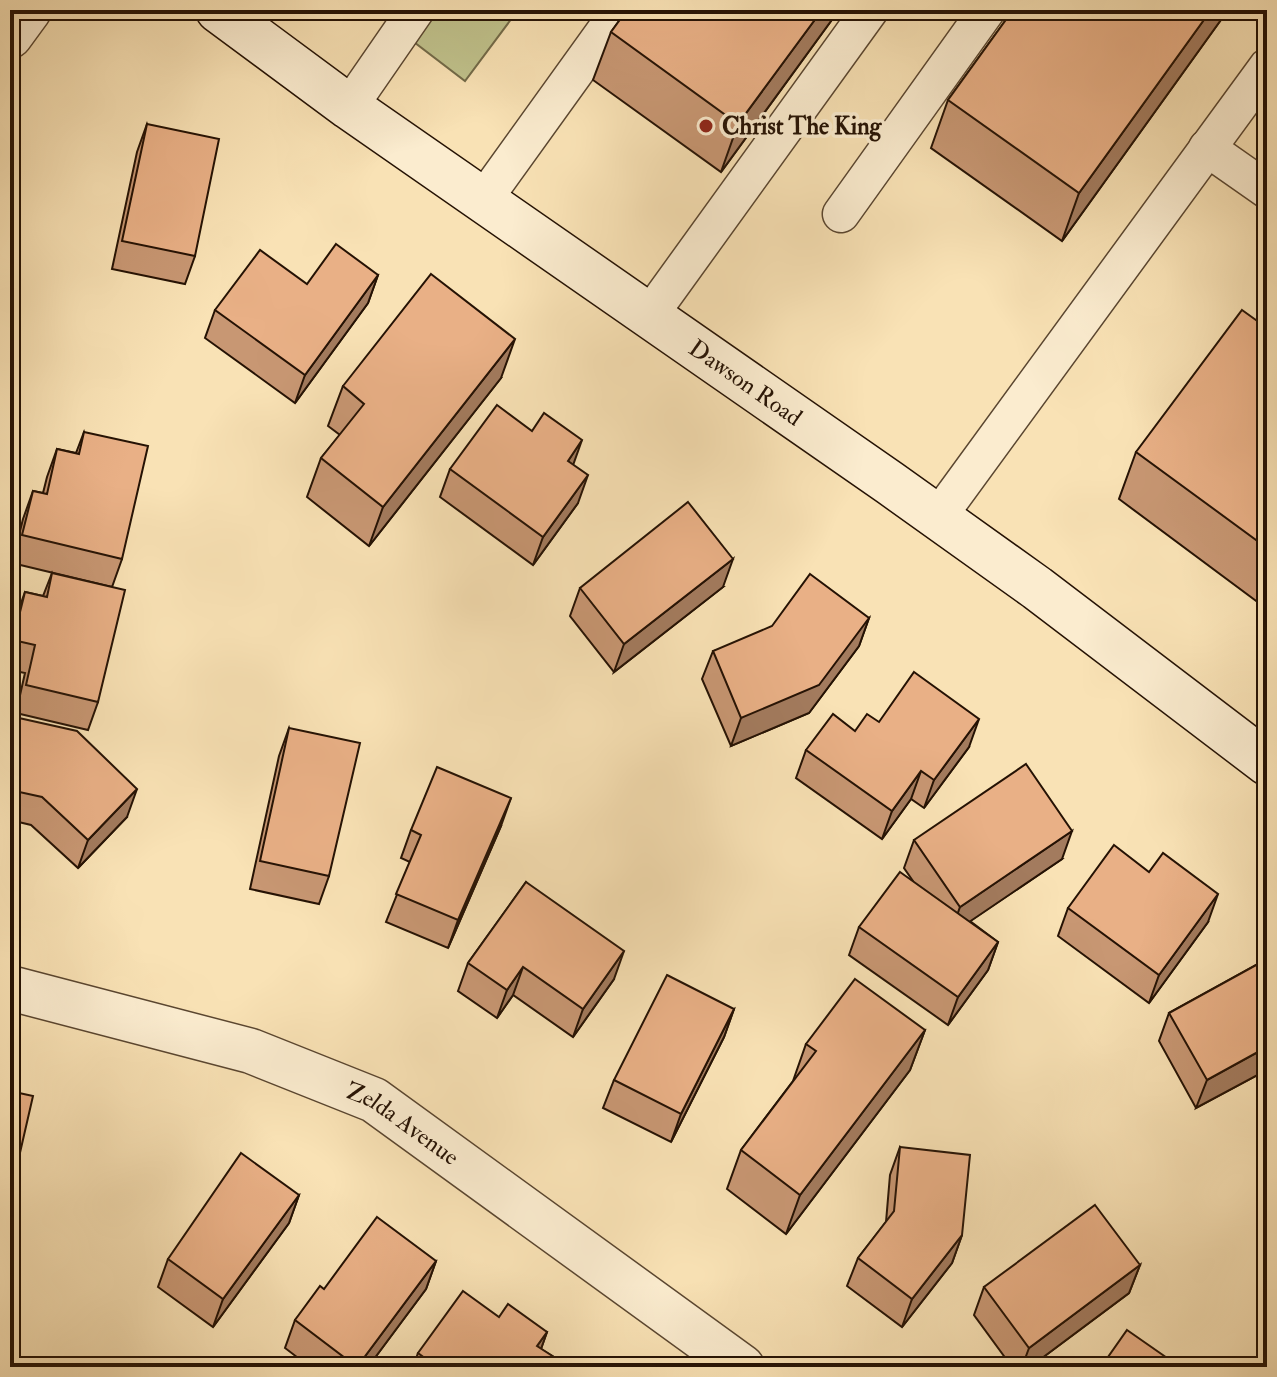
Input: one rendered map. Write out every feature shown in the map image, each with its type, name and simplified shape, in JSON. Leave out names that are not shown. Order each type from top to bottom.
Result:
[{"type":"main road","points":[[10,36],[29,10]]},
{"type":"main road","name":"Dawson Road","points":[[218,10],[349,107],[1037,588],[1267,763]]},
{"type":"main road","name":"Zelda Avenue","points":[[10,988],[251,1051],[374,1100],[742,1367]]},
{"type":"lane","points":[[349,107],[416,10]]},
{"type":"lane","points":[[484,199],[620,10]]},
{"type":"lane","points":[[649,316],[870,10]]},
{"type":"lane","points":[[841,214],[987,10]]},
{"type":"lane","points":[[938,517],[1267,67]]},
{"type":"lane","points":[[1207,148],[1267,190]]},
{"type":"green space","points":[[372,10],[518,10],[465,81]]},
{"type":"building","points":[[627,10],[822,10],[738,124],[611,32]]},
{"type":"building","points":[[1013,10],[1211,10],[1079,193],[948,100]]},
{"type":"building","points":[[147,124],[219,139],[195,256],[122,241]]},
{"type":"building","points":[[336,244],[378,275],[305,375],[215,310],[260,250],[307,284]]},
{"type":"building","points":[[431,274],[515,339],[383,507],[321,458],[364,404],[343,386]]},
{"type":"building","points":[[1242,310],[1267,328],[1267,548],[1136,452]]},
{"type":"building","points":[[497,405],[532,431],[544,413],[582,440],[568,461],[588,475],[543,537],[450,469]]},
{"type":"building","points":[[84,432],[148,446],[122,559],[22,535],[33,491],[47,494],[57,449],[79,454]]},
{"type":"building","points":[[688,502],[733,559],[624,644],[580,588]]},
{"type":"building","points":[[52,573],[125,590],[98,702],[26,685],[35,645],[13,640],[25,592],[47,597]]},
{"type":"building","points":[[810,574],[869,618],[819,685],[741,718],[713,651],[772,626]]},
{"type":"building","points":[[914,672],[979,719],[934,780],[921,771],[892,811],[806,750],[833,714],[855,731],[867,714],[879,722]]},
{"type":"building","points":[[10,716],[77,731],[137,789],[88,840],[42,797],[10,790]]},
{"type":"building","points":[[289,728],[360,743],[329,876],[260,861]]},
{"type":"building","points":[[1026,764],[1072,831],[960,907],[914,840]]},
{"type":"building","points":[[437,767],[511,798],[458,920],[396,894],[421,835],[411,830]]},
{"type":"building","points":[[1114,845],[1149,872],[1163,853],[1218,894],[1159,975],[1068,908]]},
{"type":"building","points":[[900,872],[998,942],[958,997],[859,927]]},
{"type":"building","points":[[526,882],[624,951],[583,1009],[523,967],[507,990],[468,963]]},
{"type":"building","points":[[1267,959],[1267,1047],[1207,1080],[1169,1013]]},
{"type":"building","points":[[667,975],[734,1009],[681,1114],[614,1080]]},
{"type":"building","points":[[855,979],[925,1030],[800,1195],[741,1150],[816,1051],[806,1044]]},
{"type":"building","points":[[10,1091],[33,1096],[11,1192],[10,1192]]},
{"type":"building","points":[[900,1147],[970,1155],[962,1235],[912,1299],[858,1258],[894,1211]]},
{"type":"building","points":[[241,1153],[299,1195],[223,1299],[168,1259]]},
{"type":"building","points":[[1095,1205],[1140,1265],[1029,1348],[984,1287]]},
{"type":"building","points":[[377,1217],[436,1261],[357,1367],[295,1320],[320,1286],[324,1289]]},
{"type":"building","points":[[463,1291],[499,1317],[508,1304],[547,1332],[537,1346],[557,1359],[551,1367],[437,1367],[418,1353]]},
{"type":"building","points":[[1127,1330],[1180,1367],[1101,1367]]},
{"type":"place","name":"Christ The King","points":[[706,126]]}]
